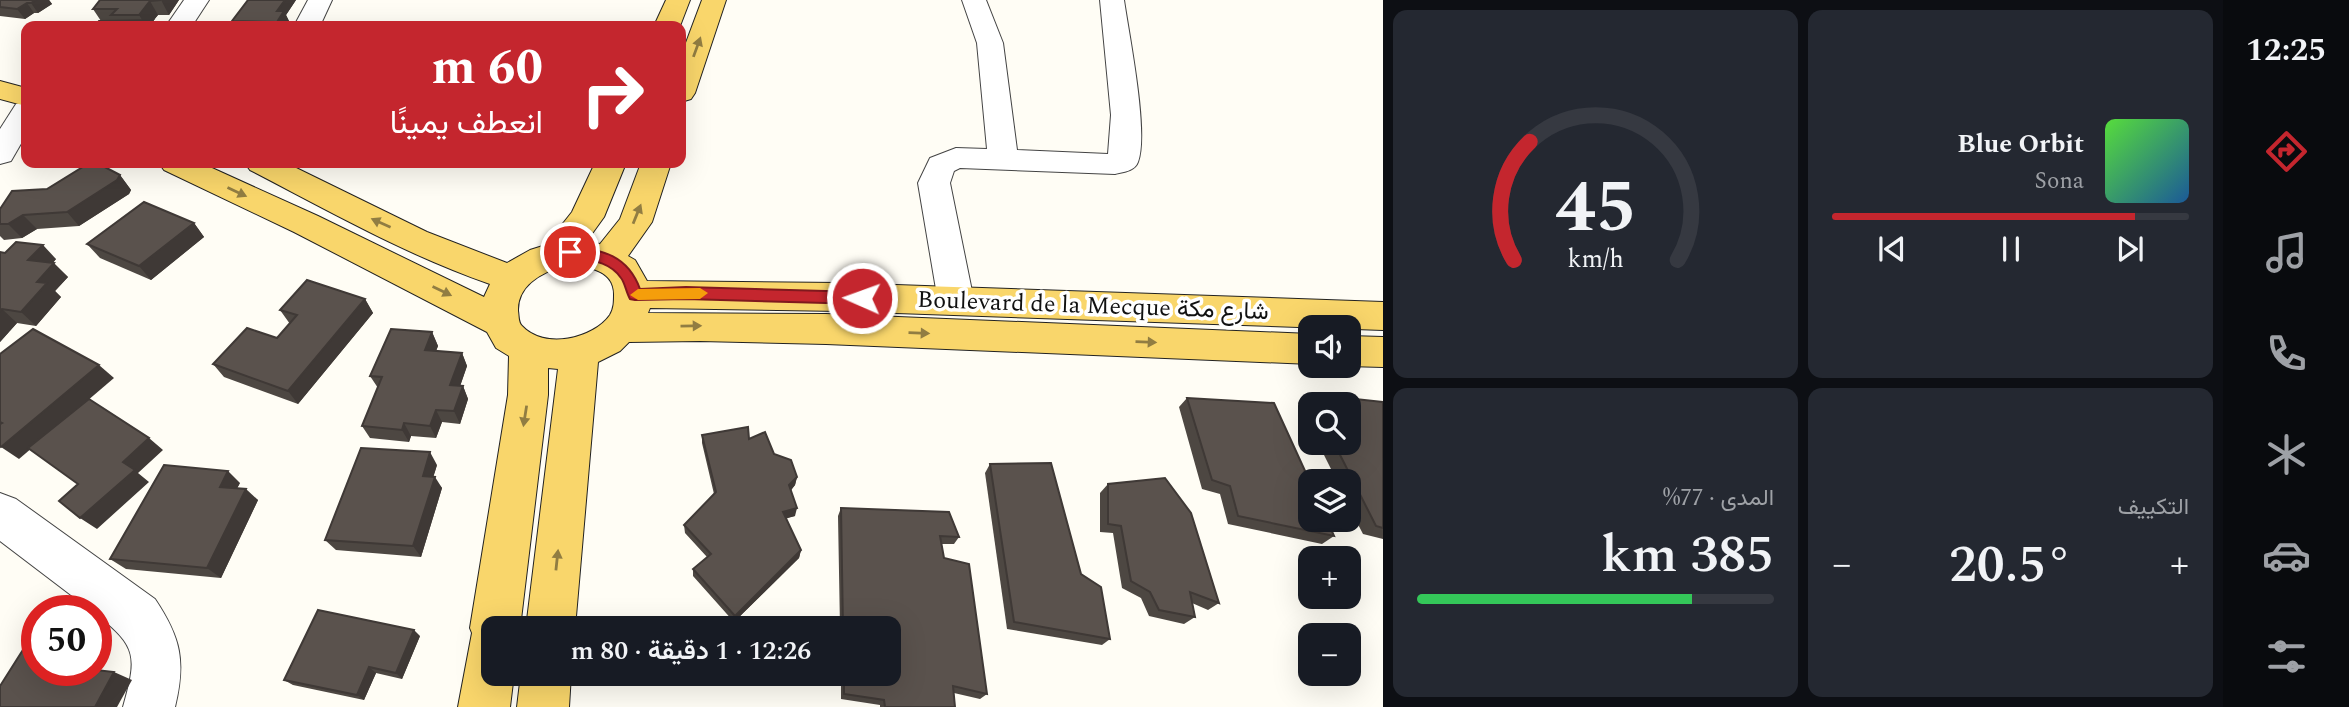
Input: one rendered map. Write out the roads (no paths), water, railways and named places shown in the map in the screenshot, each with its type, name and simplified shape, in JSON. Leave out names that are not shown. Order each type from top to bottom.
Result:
[{"type":"main road","points":[[669,21],[678,0]]},
{"type":"main road","points":[[686,79],[714,0]]},
{"type":"main road","points":[[0,65],[21,71]]},
{"type":"main road","points":[[0,90],[21,96]]},
{"type":"main road","points":[[186,168],[306,224],[514,335],[551,354],[580,352],[602,344],[629,311],[628,275],[608,259],[590,253],[559,253],[533,261],[512,278],[500,299],[514,335],[528,395],[497,616]]},
{"type":"main road","points":[[271,168],[365,216],[483,269],[512,278]]},
{"type":"main road","points":[[559,253],[587,217],[608,168]]},
{"type":"main road","points":[[608,259],[635,222],[654,168]]},
{"type":"main road","name":"Boulevard de la Mecque شارع مكة","points":[[629,311],[686,293],[1383,316]]},
{"type":"main road","name":"Boulevard de la Mecque شارع مكة","points":[[629,311],[700,326],[1298,348]]},
{"type":"main road","points":[[1361,351],[1383,352]]},
{"type":"main road","points":[[551,616],[580,352]]},
{"type":"main road","points":[[484,707],[487,686]]},
{"type":"main road","points":[[543,707],[545,686]]},
{"type":"street","points":[[182,21],[197,0]]},
{"type":"street","points":[[310,21],[320,0]]},
{"type":"street","points":[[974,0],[990,43],[1003,159]]},
{"type":"street","points":[[956,301],[934,183],[941,165],[956,158],[1115,164],[1123,161],[1126,115],[1112,0]]},
{"type":"street","points":[[0,154],[21,118]]},
{"type":"street","points":[[0,514],[138,616],[154,640],[158,673],[149,707]]}]
